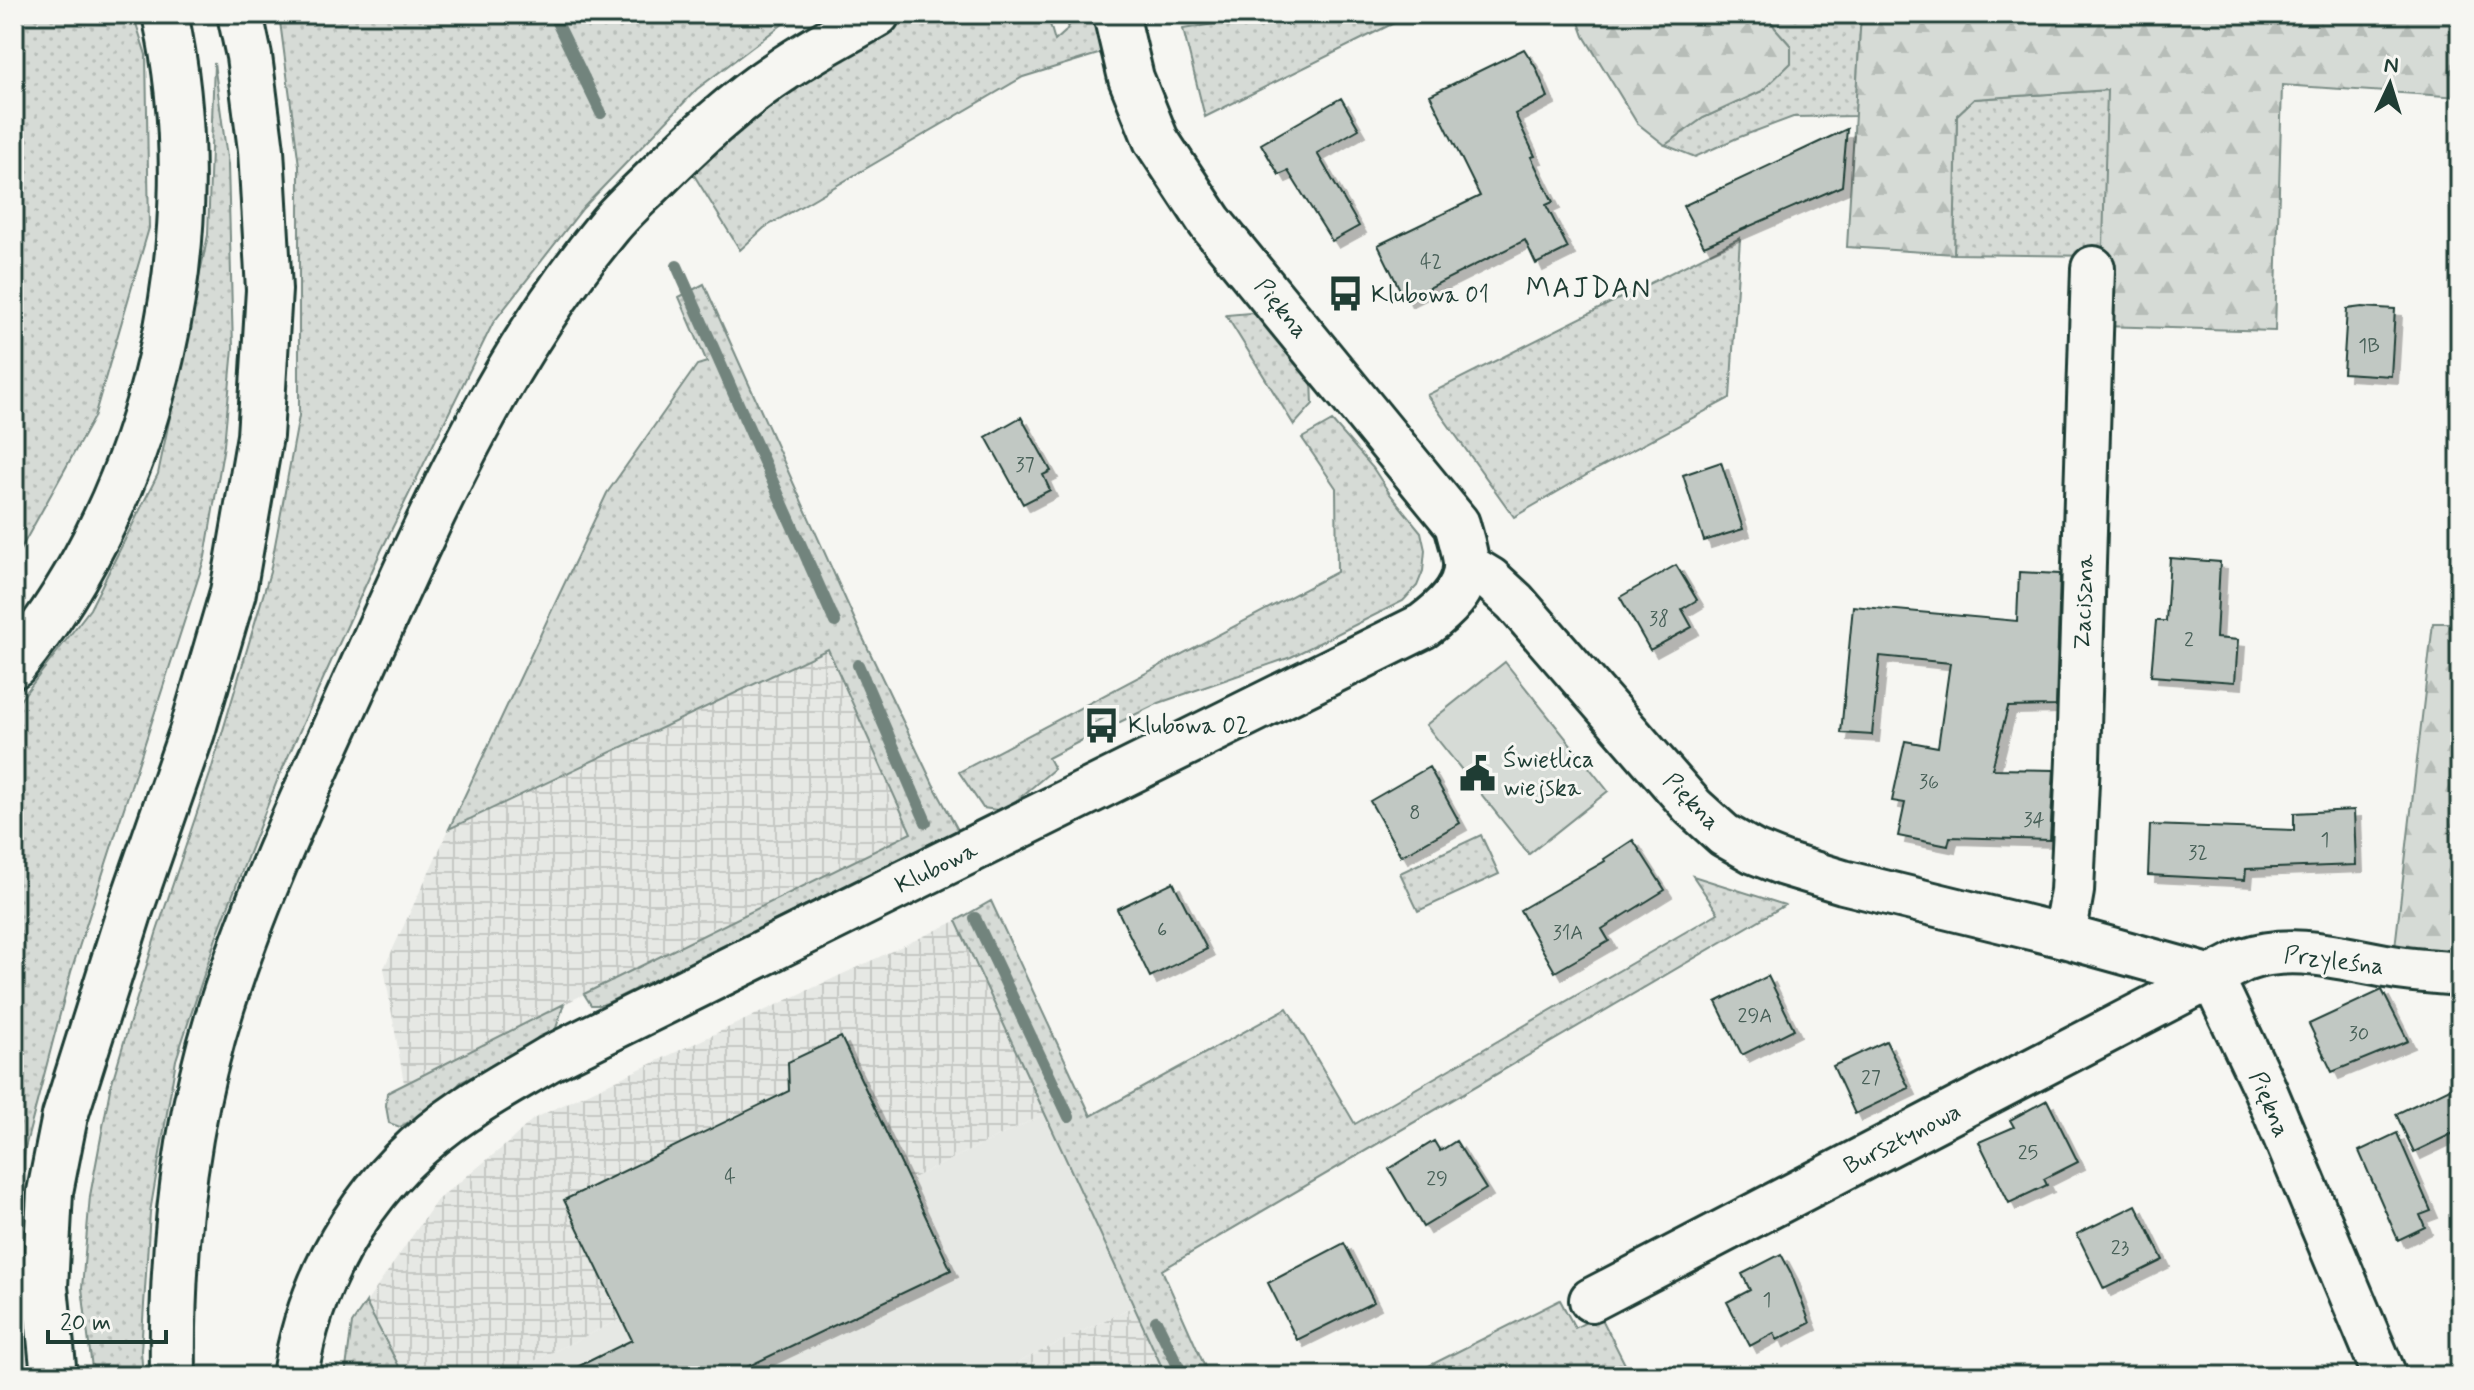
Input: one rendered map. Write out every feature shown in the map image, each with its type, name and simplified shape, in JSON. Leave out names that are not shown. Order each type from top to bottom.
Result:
[{"type":"main road","points":[[14,665],[59,603],[104,522],[137,440],[164,347],[180,243],[182,125],[165,14]]},
{"type":"main road","points":[[54,1376],[45,1287],[50,1192],[65,1116],[130,910],[192,732],[233,592],[260,436],[269,290],[261,150],[249,56],[240,14]]},
{"type":"main road","points":[[173,1376],[172,1299],[181,1201],[195,1111],[221,1007],[259,899],[304,794],[420,539],[485,409],[538,319],[611,224],[697,137],[780,71],[877,14]]},
{"type":"main road","name":"Piękna","points":[[1116,14],[1131,78],[1156,140],[1210,222],[1457,524],[1467,565]]},
{"type":"main road","name":"Klubowa","points":[[295,1376],[312,1304],[334,1255],[362,1209],[395,1169],[463,1111],[549,1059],[1423,626],[1443,611],[1457,593],[1467,565]]},
{"type":"street","name":"Zaciszna","points":[[2064,936],[2072,891],[2076,804],[2093,268]]},
{"type":"street","name":"Piękna","points":[[1467,565],[1490,579],[1515,602],[1693,807],[1724,835],[1754,852],[1843,882],[2064,936],[2212,977],[2264,1087],[2385,1376]]},
{"type":"street","name":"Przyleśna","points":[[2212,977],[2244,960],[2277,951],[2327,954],[2398,968],[2460,974]]},
{"type":"street","name":"Bursztynowa","points":[[1591,1300],[2212,977]]},
{"type":"shaded area","points":[[828,649],[911,833],[404,1083],[384,968],[449,829]]},
{"type":"shaded area","points":[[956,921],[1045,1114],[503,1376],[404,1376],[366,1303],[437,1200],[533,1119]]},
{"type":"shaded area","points":[[1045,1114],[1134,1306],[990,1376],[503,1376]]},
{"type":"shaded area","points":[[1134,1306],[1166,1376],[990,1376]]},
{"type":"green space","points":[[14,14],[133,14],[146,55],[149,228],[94,417],[14,561]]},
{"type":"green space","points":[[279,14],[796,14],[697,89],[583,208],[493,323],[381,551],[277,781],[217,935],[176,1060],[150,1212],[141,1351],[143,1376],[93,1376],[82,1288],[90,1196],[110,1089],[156,934],[210,774],[270,572],[299,416],[299,165]]},
{"type":"green space","points":[[911,14],[1047,14],[1055,41],[1076,14],[1101,14],[1108,51],[1023,77],[764,228],[740,250],[689,167],[769,99],[865,36]]},
{"type":"green space","points":[[1274,14],[1412,14],[1205,117],[1183,29]]},
{"type":"green space","points":[[1576,14],[1767,14],[1791,46],[1791,63],[1762,91],[1703,118],[1665,145],[1637,123],[1584,36]]},
{"type":"green space","points":[[1767,14],[1861,14],[1855,116],[1793,117],[1695,157],[1665,145],[1703,118],[1762,91],[1791,46]]},
{"type":"green space","points":[[1861,14],[2460,14],[2460,97],[2282,85],[2275,331],[2101,326],[2107,90],[1974,99],[1957,115],[1954,254],[1847,247]]},
{"type":"green space","points":[[214,63],[228,165],[233,348],[224,445],[205,557],[71,972],[25,1148],[14,1252],[14,708],[90,609],[158,474],[208,235]]},
{"type":"green space","points":[[2108,90],[2103,256],[1954,254],[1957,115],[1974,99]]},
{"type":"green space","points":[[1740,238],[1730,398],[1514,517],[1427,395]]},
{"type":"green space","points":[[704,284],[862,636],[958,830],[603,1005],[591,1005],[584,994],[911,833],[828,649],[449,829],[607,493],[697,365],[707,362],[679,297]]},
{"type":"green space","points":[[1226,315],[1258,315],[1312,379],[1313,404],[1294,425]]},
{"type":"green space","points":[[1332,421],[1373,468],[1421,532],[1425,550],[1423,571],[1417,586],[1403,601],[1291,657],[1159,703],[1116,724],[1111,714],[1087,727],[1092,735],[1048,758],[1054,769],[1004,811],[983,808],[959,772],[1337,572],[1336,488],[1302,438]]},
{"type":"green space","points":[[2433,623],[2460,623],[2460,963],[2394,956]]},
{"type":"green space","points":[[1505,662],[1608,791],[1529,854],[1426,725]]},
{"type":"green space","points":[[1481,835],[1499,874],[1418,911],[1400,873]]},
{"type":"green space","points":[[1693,876],[1785,905],[1162,1270],[1209,1376],[1166,1376],[956,921],[991,901],[1091,1116],[1287,1008],[1355,1124],[1718,913]]},
{"type":"green space","points":[[564,1004],[553,1037],[461,1082],[441,1103],[400,1127],[389,1123],[387,1093]]},
{"type":"green space","points":[[14,1256],[19,1356],[25,1376],[14,1376]]},
{"type":"green space","points":[[1560,1300],[1575,1328],[1600,1315],[1631,1376],[1409,1376]]},
{"type":"green space","points":[[366,1302],[404,1376],[345,1376],[352,1323]]},
{"type":"building","points":[[1524,49],[1548,97],[1515,114],[1553,202],[1546,205],[1568,248],[1536,264],[1525,240],[1405,300],[1378,245],[1480,196],[1430,95]]},
{"type":"building","points":[[1341,98],[1359,129],[1317,153],[1359,226],[1332,241],[1288,171],[1279,175],[1261,144]]},
{"type":"building","points":[[1847,129],[1842,186],[1704,246],[1683,206]]},
{"type":"building","points":[[2347,309],[2395,309],[2391,376],[2343,373]]},
{"type":"building","points":[[1021,417],[1051,471],[1043,475],[1050,490],[1023,504],[986,437]]},
{"type":"building","points":[[1721,462],[1743,529],[1704,541],[1683,475]]},
{"type":"building","points":[[2170,558],[2220,562],[2216,638],[2238,640],[2235,682],[2151,676],[2156,621],[2166,621]]},
{"type":"building","points":[[1676,565],[1697,600],[1682,609],[1692,627],[1650,650],[1620,597]]},
{"type":"building","points":[[2019,572],[2060,574],[2056,706],[2008,707],[1992,769],[2054,770],[2050,840],[1950,837],[1948,846],[1898,836],[1905,803],[1892,801],[1905,741],[1938,747],[1950,663],[1880,656],[1872,735],[1841,733],[1853,606],[2017,621]]},
{"type":"building","points":[[1429,767],[1460,823],[1401,856],[1370,801]]},
{"type":"building","points":[[2354,810],[2356,865],[2246,869],[2245,880],[2148,875],[2150,825],[2294,830],[2294,813]]},
{"type":"building","points":[[1633,840],[1665,890],[1602,929],[1609,941],[1555,972],[1520,910],[1605,861]]},
{"type":"building","points":[[1173,882],[1207,949],[1150,977],[1117,909]]},
{"type":"building","points":[[1768,976],[1794,1029],[1742,1055],[1716,1002]]},
{"type":"building","points":[[2382,990],[2408,1041],[2332,1072],[2309,1024]]},
{"type":"building","points":[[841,1037],[951,1270],[728,1376],[559,1376],[632,1340],[564,1200],[789,1091],[788,1062]]},
{"type":"building","points":[[1886,1041],[1909,1088],[1855,1114],[1833,1066]]},
{"type":"building","points":[[2460,1083],[2460,1130],[2414,1152],[2396,1114]]},
{"type":"building","points":[[2047,1100],[2078,1162],[2044,1179],[2047,1185],[2009,1203],[1979,1142],[2014,1127],[2010,1120]]},
{"type":"building","points":[[2397,1133],[2431,1211],[2420,1215],[2425,1227],[2398,1240],[2359,1151]]},
{"type":"building","points":[[1434,1141],[1440,1151],[1456,1141],[1486,1189],[1423,1227],[1389,1169]]},
{"type":"building","points":[[2136,1205],[2163,1260],[2104,1289],[2077,1234]]},
{"type":"building","points":[[1344,1243],[1374,1302],[1297,1340],[1268,1283]]},
{"type":"building","points":[[1781,1254],[1810,1323],[1777,1340],[1774,1333],[1750,1346],[1727,1302],[1750,1290],[1742,1274]]},
{"type":"waterway","points":[[553,14],[601,113]]},
{"type":"waterway","points":[[677,266],[835,622]]},
{"type":"waterway","points":[[858,665],[926,822]]},
{"type":"waterway","points":[[975,918],[1069,1117]]},
{"type":"waterway","points":[[1156,1321],[1183,1376]]},
{"type":"place","name":"Klubowa 01","points":[[1345,294]]},
{"type":"place","name":"Klubowa 02","points":[[1102,725]]},
{"type":"place","name":"Świetlica wiejska","points":[[1477,773]]},
{"type":"district","name":"MAJDAN","points":[[1589,287]]}]
